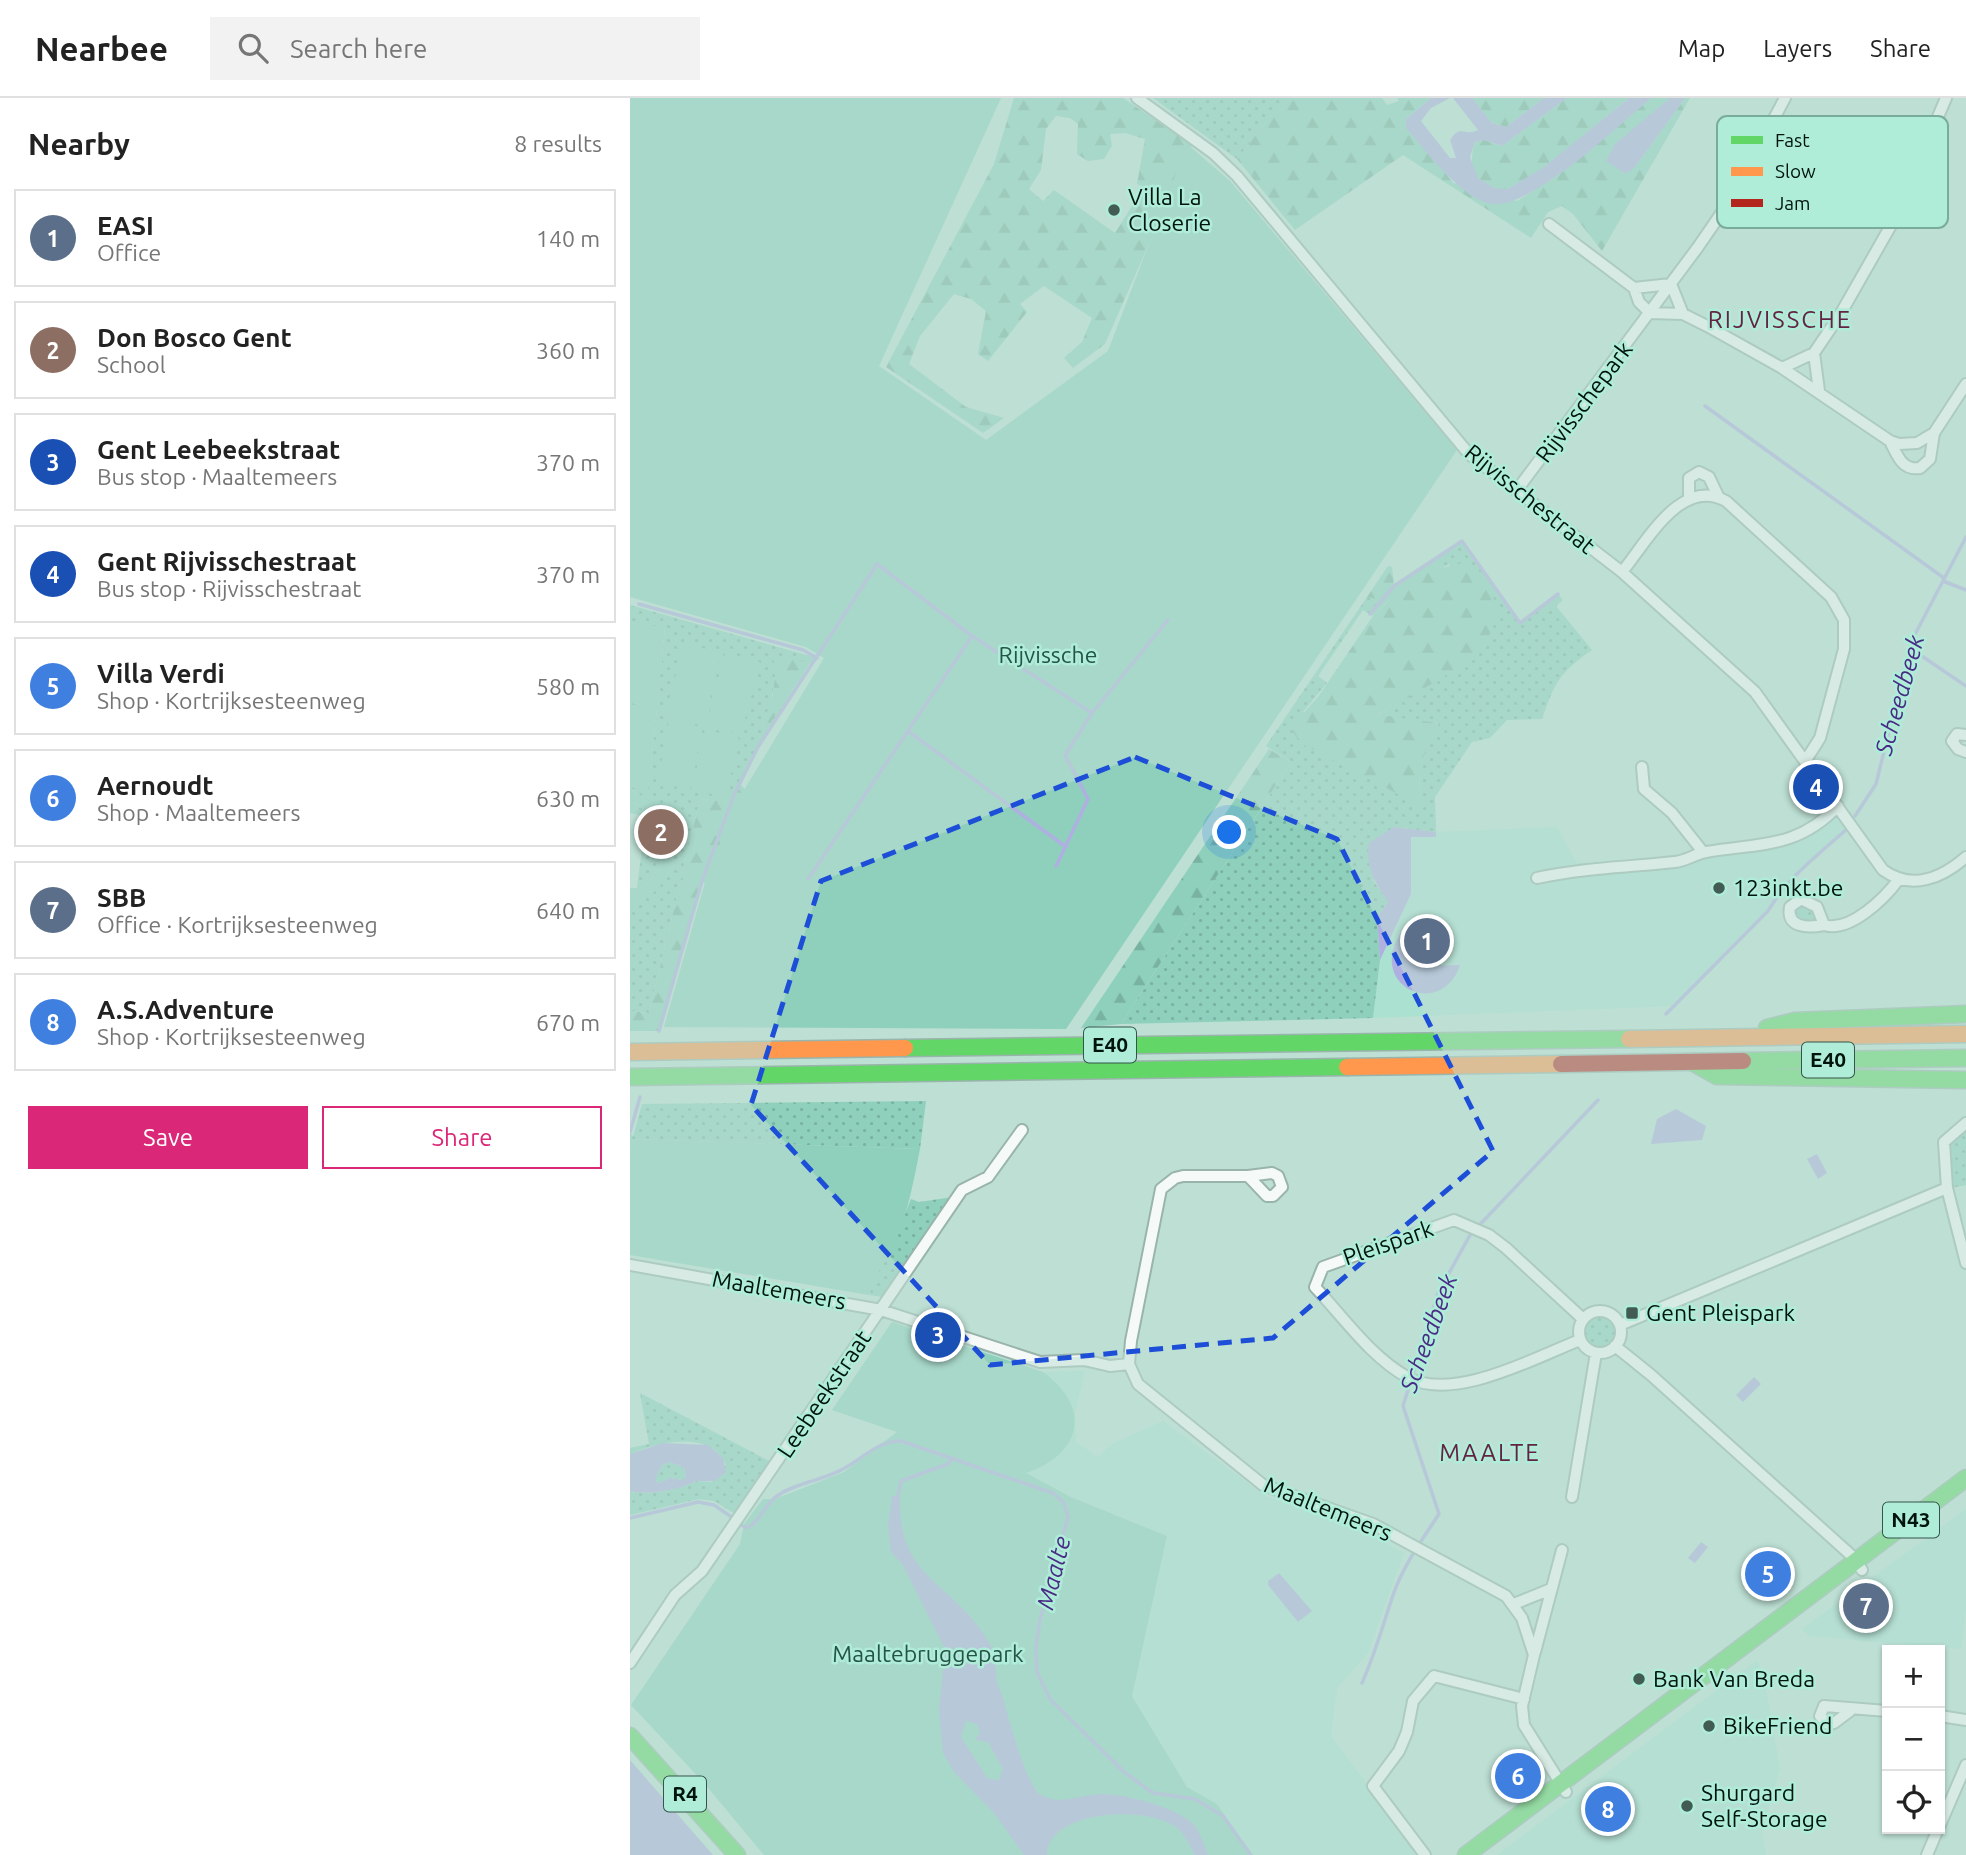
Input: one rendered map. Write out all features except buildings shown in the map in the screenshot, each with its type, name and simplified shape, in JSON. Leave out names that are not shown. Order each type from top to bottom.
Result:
[{"type":"main road","points":[[1735,1036],[1795,1021],[1966,1014]]},
{"type":"main road","name":"E40","points":[[630,1052],[1966,1034]]},
{"type":"main road","name":"E40","points":[[630,1077],[1966,1058]]},
{"type":"main road","points":[[1691,1062],[1717,1076],[1966,1080]]},
{"type":"main road","name":"N43","points":[[1859,1566],[1966,1478]]},
{"type":"main road","name":"N43","points":[[1466,1855],[1564,1788],[1859,1566],[1966,1492]]},
{"type":"main road","name":"R4","points":[[630,1735],[737,1855]]},
{"type":"main road","name":"N43","points":[[1483,1855],[1564,1788]]},
{"type":"street","name":"Rijvisschestraat","points":[[1137,98],[1224,163],[1463,447],[1622,572],[1755,692],[1884,870],[1899,878]]},
{"type":"street","name":"Rijvisschepark","points":[[1775,116],[1785,98]]},
{"type":"street","points":[[1939,116],[1947,98]]},
{"type":"street","name":"Rijvisschepark","points":[[1517,490],[1717,219]]},
{"type":"street","points":[[1549,224],[1634,288],[1639,302],[1650,313],[1683,314],[1782,368],[1889,441],[1908,469],[1920,468],[1930,459],[1934,433]]},
{"type":"street","points":[[1782,368],[1814,353],[1889,228]]},
{"type":"street","points":[[1634,288],[1671,284],[1678,294],[1683,314]]},
{"type":"street","points":[[1814,353],[1819,391]]},
{"type":"street","points":[[1889,441],[1908,445],[1926,439],[1934,433],[1966,384]]},
{"type":"street","points":[[1689,497],[1689,478],[1699,472],[1709,477],[1718,496],[1831,597],[1844,620],[1844,649],[1824,725],[1820,738],[1805,760]]},
{"type":"street","points":[[1622,572],[1676,506],[1689,497],[1718,496]]},
{"type":"street","points":[[1966,735],[1957,734],[1952,741],[1958,749],[1966,750]]},
{"type":"street","points":[[1642,767],[1644,789],[1672,813],[1703,852]]},
{"type":"street","points":[[1537,878],[1594,867],[1678,862],[1703,852],[1756,848],[1792,838],[1825,820],[1838,806]]},
{"type":"street","points":[[1824,925],[1832,928],[1845,925],[1890,891],[1899,878],[1918,881],[1938,877],[1966,857]]},
{"type":"street","points":[[1966,1123],[1944,1142],[1947,1188],[1966,1263]]},
{"type":"street","name":"Leebeekstraat","points":[[630,1663],[675,1595],[702,1572],[962,1190],[988,1177],[1022,1130]]},
{"type":"street","points":[[1129,1364],[1154,1210],[1161,1189],[1167,1182],[1183,1176],[1248,1176]]},
{"type":"street","points":[[1620,1325],[1947,1188]]},
{"type":"street","name":"Pleispark","points":[[1580,1340],[1487,1377],[1459,1384],[1414,1380],[1377,1354],[1315,1287],[1323,1266],[1454,1220],[1506,1248],[1583,1319]]},
{"type":"street","name":"Maaltemeers","points":[[630,1265],[881,1310],[1040,1362],[1084,1360],[1110,1366],[1129,1364],[1138,1384],[1150,1396],[1263,1485],[1373,1524],[1506,1596],[1514,1604]]},
{"type":"street","points":[[1604,1311],[1620,1325],[1620,1337],[1615,1346],[1606,1352],[1596,1353],[1586,1348],[1580,1340],[1579,1329],[1583,1319],[1592,1312],[1604,1311]]},
{"type":"street","points":[[1615,1346],[1651,1375],[1859,1566]]},
{"type":"street","points":[[1572,1497],[1596,1353]]},
{"type":"street","points":[[1562,1550],[1534,1655],[1522,1713],[1528,1736],[1564,1788]]},
{"type":"street","points":[[1534,1655],[1527,1630],[1514,1604],[1551,1589]]},
{"type":"street","points":[[1425,1855],[1373,1786],[1399,1751],[1408,1732],[1413,1701],[1434,1676],[1524,1699]]},
{"type":"street","points":[[1850,1710],[1882,1711]]},
{"type":"street","points":[[1945,1717],[1966,1720]]},
{"type":"street","points":[[1945,1813],[1966,1765]]},
{"type":"street","points":[[1927,1855],[1936,1834]]},
{"type":"highlighted area","points":[[1135,757],[1337,839],[1493,1151],[1273,1338],[990,1365],[751,1105],[821,881]]},
{"type":"shaded area","points":[[1830,807],[1847,829],[1809,863],[1777,897],[1768,911],[1676,1006],[1373,1018],[1380,960],[1411,894],[1411,837],[1435,837],[1436,832],[1557,827],[1577,863],[1677,856],[1701,846],[1755,842],[1790,832]]},
{"type":"shaded area","points":[[892,1322],[1043,1372],[1085,1371],[1075,1414],[1076,1442],[1098,1457],[1112,1444],[1163,1421],[1267,1497],[1347,1522],[1404,1553],[1368,1653],[1337,1688],[1331,1736],[1421,1855],[1251,1855],[1217,1804],[1187,1787],[1132,1696],[1167,1536],[1071,1497],[1024,1472],[832,1410]]},
{"type":"shaded area","points":[[1966,1509],[1966,1609],[1961,1649],[1945,1648],[1945,1645],[1809,1636],[1802,1629]]},
{"type":"shaded area","points":[[1757,1660],[1764,1676],[1780,1769],[1762,1831],[1766,1855],[1497,1855]]},
{"type":"green space","name":"Rijvissche","points":[[630,98],[1001,98],[879,366],[986,440],[1108,351],[1187,144],[1230,181],[1457,450],[1066,1029],[664,1027],[706,879],[735,805],[824,658],[806,647],[630,597]]},
{"type":"green space","points":[[1014,98],[1123,98],[1192,145],[1105,344],[1073,368],[1064,358],[1082,342],[1092,318],[1044,286],[1020,304],[1027,312],[988,361],[978,354],[986,311],[971,299],[954,294],[920,336],[909,364],[966,407],[1004,418],[983,433],[886,367],[994,164]],"holes":[[[1056,116],[1070,118],[1078,124],[1077,154],[1088,161],[1104,159],[1112,146],[1110,134],[1125,133],[1145,139],[1137,184],[1144,187],[1115,233],[1054,190],[1043,201],[1029,189],[1041,170],[1046,129]]]},
{"type":"green space","points":[[1153,98],[1285,98],[1237,159]]},
{"type":"green space","points":[[1285,98],[1382,98],[1387,105],[1399,101],[1397,98],[1431,98],[1406,119],[1453,183],[1517,201],[1557,176],[1651,98],[1670,98],[1635,167],[1685,98],[1690,98],[1602,251],[1573,214],[1562,206],[1548,212],[1531,238],[1403,155],[1295,230],[1237,159]]},
{"type":"green space","points":[[1472,98],[1544,98],[1506,127],[1492,123]]},
{"type":"green space","points":[[1567,98],[1629,98],[1550,163],[1518,184],[1500,189],[1478,178],[1472,163],[1475,142],[1484,140],[1502,146]]},
{"type":"green space","points":[[1462,541],[1520,623],[1558,594],[1563,600],[1556,606],[1592,650],[1565,672],[1550,696],[1542,719],[1507,720],[1490,738],[1472,742],[1435,797],[1436,832],[1394,827],[1373,880],[1388,902],[1377,917],[1380,960],[1373,1018],[1121,1024],[1291,762],[1266,746],[1367,597],[1389,600],[1373,616],[1363,610],[1318,676],[1327,683],[1303,712],[1419,804],[1420,764],[1439,723],[1377,716],[1408,695],[1450,564],[1442,568],[1430,562]]},
{"type":"green space","points":[[1430,562],[1442,568],[1466,562],[1488,588],[1496,607],[1494,626],[1470,658],[1378,715],[1439,723],[1420,764],[1419,805],[1302,744],[1290,728],[1318,697],[1373,616],[1389,601],[1367,597],[1388,566],[1392,567],[1394,586]]},
{"type":"green space","points":[[630,605],[817,658],[758,747],[731,802],[700,799],[649,1013],[630,1011],[630,906],[648,896],[662,882],[673,854],[673,844],[635,792],[630,790],[630,787],[648,789],[657,710],[630,706],[630,703],[657,705],[665,628],[630,623]],"holes":[[[810,664],[764,732],[762,725],[771,704],[775,677]]]},
{"type":"green space","points":[[630,623],[665,627],[657,706],[630,703]]},
{"type":"green space","points":[[684,643],[721,653],[703,726],[665,716]]},
{"type":"green space","points":[[725,653],[760,662],[741,735],[706,726]]},
{"type":"green space","points":[[773,654],[810,663],[764,733],[762,725],[772,699],[775,677]]},
{"type":"green space","points":[[630,706],[657,709],[648,790],[630,787]]},
{"type":"green space","points":[[669,720],[702,728],[690,790],[658,782]]},
{"type":"green space","points":[[705,729],[739,738],[726,797],[692,790]]},
{"type":"green space","points":[[1269,749],[1291,762],[1121,1024],[1081,1028]]},
{"type":"green space","points":[[740,784],[776,821],[731,896],[702,882],[659,1031],[630,1031],[630,1011],[649,1013],[700,799],[731,802]]},
{"type":"green space","points":[[630,790],[649,800],[662,814],[671,831],[673,848],[671,866],[663,882],[649,896],[630,906],[630,895],[644,886],[654,874],[661,862],[663,848],[655,822],[645,811],[630,802]]},
{"type":"green space","points":[[630,802],[645,811],[655,822],[663,848],[661,862],[654,874],[644,886],[630,895],[630,888],[637,888],[646,816],[630,813]]},
{"type":"green space","points":[[1804,901],[1814,909],[1820,920],[1816,923],[1799,921],[1792,910]]},
{"type":"green space","points":[[926,1101],[920,1149],[633,1139],[630,1151],[630,1132],[633,1137],[642,1104]]},
{"type":"green space","points":[[1966,1128],[1966,1185],[1951,1188],[1948,1145]]},
{"type":"green space","points":[[633,1139],[920,1149],[902,1224],[869,1295],[630,1255],[630,1151]]},
{"type":"green space","points":[[953,1197],[883,1297],[869,1295],[911,1199],[919,1202]]},
{"type":"green space","points":[[1599,1316],[1610,1321],[1615,1332],[1610,1343],[1599,1348],[1588,1343],[1583,1332],[1588,1321]]},
{"type":"green space","name":"Maaltebruggepark","points":[[892,1322],[1043,1372],[1059,1386],[1069,1400],[1074,1415],[1074,1429],[1069,1443],[1059,1455],[1026,1473],[1071,1497],[1167,1536],[1132,1696],[1187,1787],[1217,1804],[1251,1855],[764,1855],[704,1783],[631,1705],[740,1544],[744,1524],[763,1499],[775,1499],[844,1472],[897,1432],[832,1410]]},
{"type":"green space","points":[[640,1393],[771,1462],[735,1514],[714,1501],[699,1499],[630,1515],[630,1491],[655,1492],[696,1481],[712,1482],[726,1465],[708,1446],[696,1443],[669,1443],[630,1454],[630,1448],[649,1444]]},
{"type":"green space","points":[[669,1462],[683,1467],[686,1474],[684,1480],[670,1478],[659,1483],[655,1479],[661,1466]]},
{"type":"water","points":[[1431,98],[1450,98],[1431,108],[1421,121],[1450,158],[1456,158],[1450,140],[1457,132],[1478,130],[1453,98],[1472,98],[1492,123],[1506,127],[1544,98],[1567,98],[1502,146],[1484,140],[1475,142],[1470,157],[1478,178],[1494,188],[1508,189],[1544,167],[1629,98],[1651,98],[1552,179],[1510,202],[1493,204],[1481,201],[1457,184],[1406,128],[1406,119]]},
{"type":"water","points":[[1670,98],[1685,98],[1635,167],[1626,174],[1606,161],[1615,144]]},
{"type":"water","points":[[1394,827],[1436,832],[1436,837],[1411,837],[1411,894],[1380,960],[1377,917],[1388,902],[1372,874],[1368,852],[1369,843]]},
{"type":"water","points":[[1415,916],[1418,916],[1419,966],[1460,965],[1450,983],[1435,992],[1420,993],[1406,987],[1395,975],[1392,959],[1397,939]]},
{"type":"water","points":[[1676,1109],[1706,1126],[1702,1140],[1651,1144],[1657,1119]]},
{"type":"water","points":[[1817,1154],[1827,1173],[1818,1179],[1807,1159]]},
{"type":"water","points":[[1754,1377],[1761,1384],[1743,1402],[1736,1395]]},
{"type":"water","points":[[663,1443],[708,1445],[723,1458],[726,1472],[715,1481],[696,1481],[655,1492],[630,1491],[630,1454]],"holes":[[[669,1462],[683,1467],[686,1474],[684,1480],[670,1478],[659,1483],[655,1480],[661,1466]]]},
{"type":"water","points":[[892,1496],[900,1496],[901,1524],[917,1563],[975,1622],[989,1642],[997,1683],[1027,1774],[1038,1793],[1061,1800],[1111,1794],[1164,1807],[1194,1825],[1208,1855],[1195,1855],[1180,1830],[1163,1821],[1124,1814],[1081,1820],[1064,1828],[1052,1840],[1047,1855],[1024,1855],[994,1813],[954,1772],[943,1753],[939,1710],[945,1649],[902,1564],[891,1552],[888,1524]],"holes":[[[966,1721],[977,1724],[980,1732],[975,1740],[988,1742],[1003,1769],[999,1780],[988,1779],[961,1737]]]},
{"type":"water","points":[[1701,1542],[1708,1547],[1695,1563],[1688,1558]]},
{"type":"water","points":[[1279,1573],[1312,1611],[1298,1622],[1268,1585],[1268,1581]]},
{"type":"water","points":[[630,1760],[713,1855],[630,1855]]},
{"type":"waterway","points":[[1705,406],[1944,578]]},
{"type":"waterway","name":"Scheedbeek","points":[[1855,816],[1876,784],[1911,642],[1966,537]]},
{"type":"waterway","points":[[1370,614],[1394,586],[1462,541],[1520,623],[1558,594]]},
{"type":"waterway","points":[[659,1031],[702,881],[734,795],[758,747],[877,564],[972,636],[1092,713],[1065,755],[1088,799],[1056,866]]},
{"type":"waterway","points":[[1943,581],[1966,590]]},
{"type":"waterway","points":[[639,604],[803,650],[817,658]]},
{"type":"waterway","points":[[1092,713],[1168,620]]},
{"type":"waterway","points":[[808,879],[972,636]]},
{"type":"waterway","points":[[1910,648],[1966,686]]},
{"type":"waterway","points":[[908,731],[1066,847]]},
{"type":"waterway","name":"Scheedbeek","points":[[1666,1014],[1768,911],[1794,877],[1847,829]]},
{"type":"waterway","points":[[630,1132],[640,1097]]},
{"type":"waterway","name":"Scheedbeek","points":[[1362,1683],[1397,1584],[1413,1553],[1439,1514],[1403,1406],[1438,1293],[1470,1235],[1598,1100]]},
{"type":"waterway","name":"Maalte","points":[[741,1525],[747,1528],[751,1525],[773,1500],[785,1491],[835,1473],[878,1447],[901,1441],[1053,1493],[1064,1503],[1068,1517],[1040,1620],[1036,1646],[1037,1672],[1050,1699],[1124,1772],[1153,1793],[1195,1799],[1223,1816],[1251,1855]]},
{"type":"waterway","points":[[898,1496],[901,1481],[948,1464],[952,1458]]},
{"type":"waterway","name":"Maalte","points":[[630,1518],[698,1502],[714,1505],[730,1516]]},
{"type":"traffic: fast","points":[[1767,1028],[1795,1021],[1966,1014]]},
{"type":"traffic: fast","points":[[905,1048],[1629,1039]]},
{"type":"traffic: fast","points":[[1743,1061],[1966,1058]]},
{"type":"traffic: fast","points":[[1692,1062],[1717,1076],[1966,1080]]},
{"type":"traffic: fast","points":[[630,1077],[1347,1067]]},
{"type":"traffic: fast","points":[[1466,1855],[1966,1478]]},
{"type":"traffic: fast","points":[[630,1736],[737,1855]]},
{"type":"traffic: slow","points":[[1629,1039],[1966,1034]]},
{"type":"traffic: slow","points":[[630,1052],[905,1048]]},
{"type":"traffic: slow","points":[[1347,1067],[1561,1064]]},
{"type":"traffic: jam","points":[[1561,1064],[1743,1061]]},
{"type":"place","name":"Villa La Closerie","points":[[1114,210]]},
{"type":"place","name":"Gent Rijvisschestraat","points":[[1816,787]]},
{"type":"place","name":"Don Bosco Gent","points":[[661,832]]},
{"type":"place","name":"123inkt.be","points":[[1719,888]]},
{"type":"place","name":"EASI","points":[[1427,941]]},
{"type":"place","name":"Gent Pleispark","points":[[1632,1313]]},
{"type":"place","name":"Gent Leebeekstraat","points":[[938,1335]]},
{"type":"place","name":"Villa Verdi","points":[[1768,1574]]},
{"type":"place","name":"SBB","points":[[1866,1606]]},
{"type":"place","name":"Bank Van Breda","points":[[1639,1679]]},
{"type":"place","name":"BikeFriend","points":[[1709,1726]]},
{"type":"place","name":"Aernoudt","points":[[1518,1776]]},
{"type":"place","name":"Shurgard Self-Storage","points":[[1687,1806]]},
{"type":"place","name":"A.S.Adventure","points":[[1608,1809]]},
{"type":"district","name":"RIJVISSCHE","points":[[1780,320]]},
{"type":"district","name":"MAALTE","points":[[1490,1453]]}]
